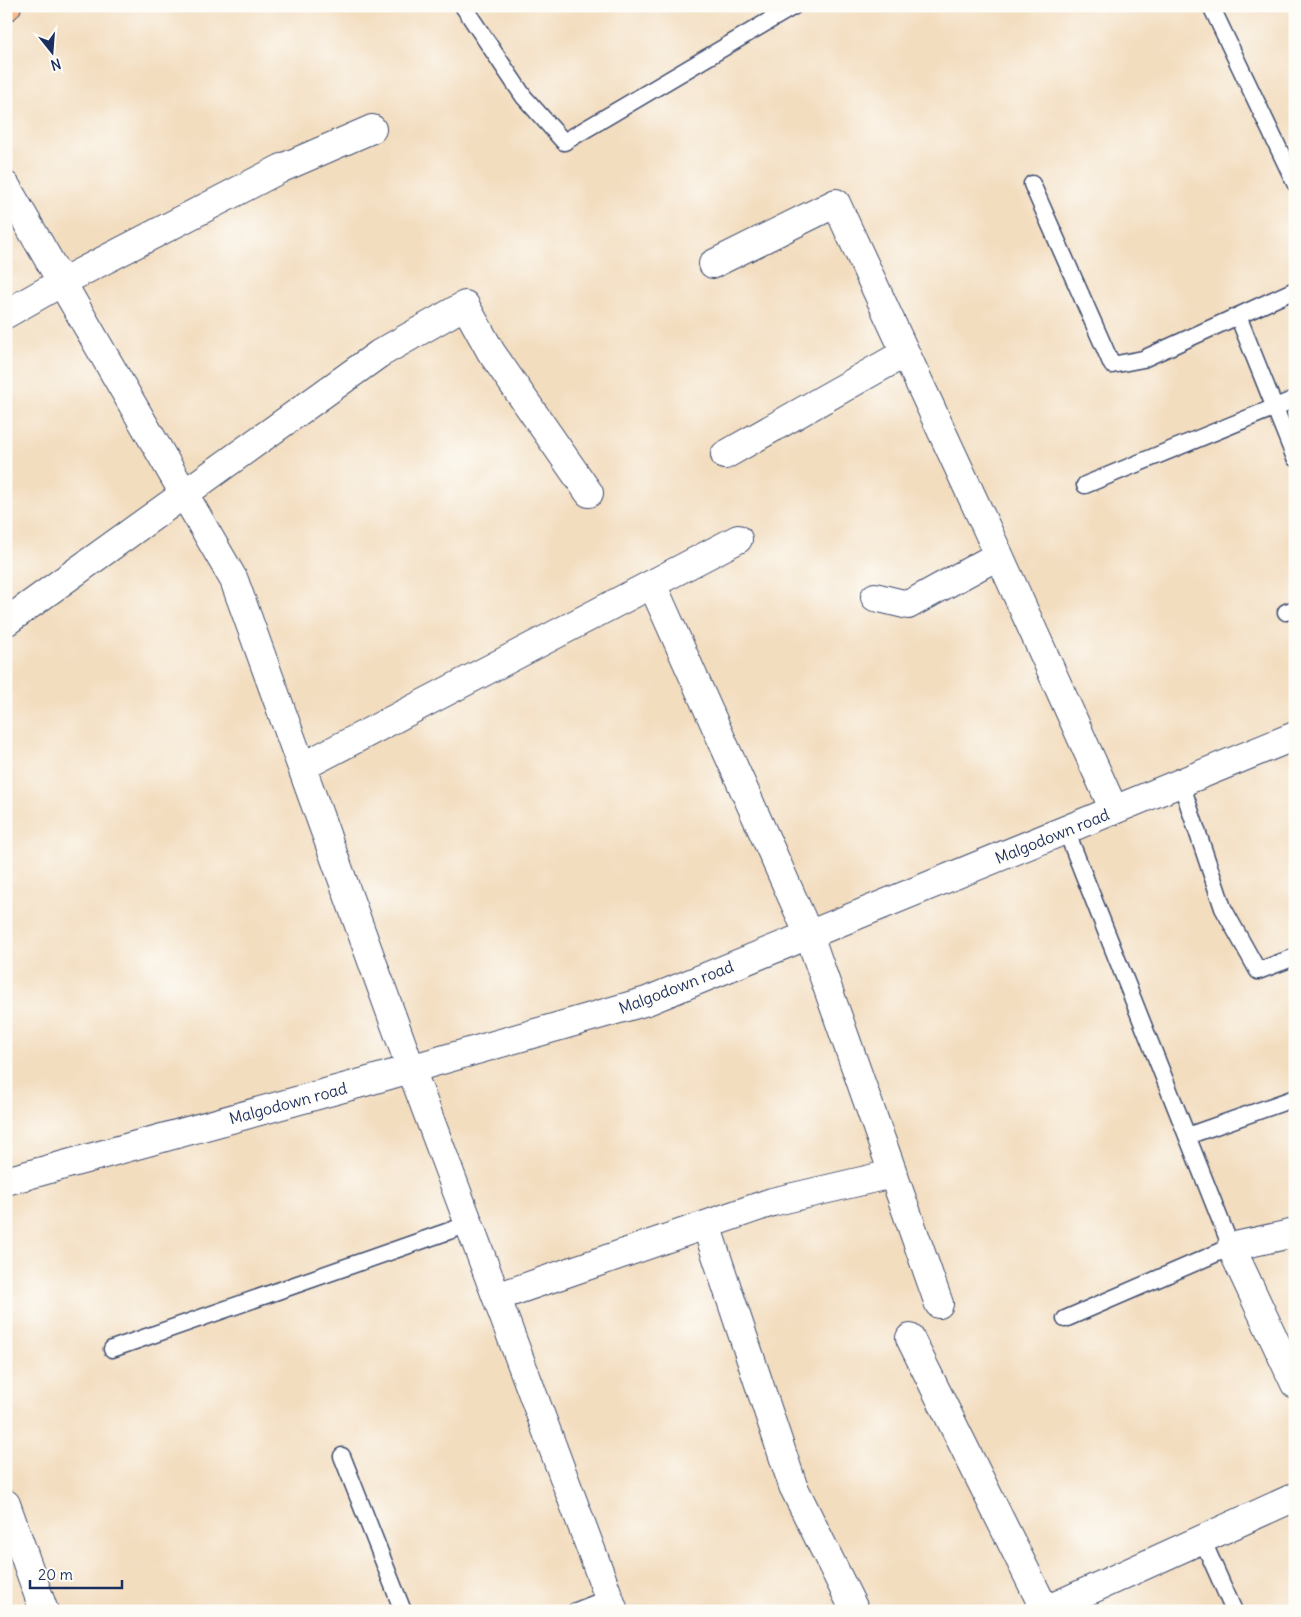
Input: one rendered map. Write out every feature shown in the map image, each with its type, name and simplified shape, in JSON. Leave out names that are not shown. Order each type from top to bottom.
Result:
[{"type":"street","points":[[6,314],[62,282],[282,168],[372,129]]},
{"type":"street","points":[[6,186],[234,580],[411,1069],[612,1604]]},
{"type":"street","points":[[712,264],[836,203],[999,555],[1114,810]]},
{"type":"street","points":[[6,622],[379,354],[465,305],[491,352],[589,493]]},
{"type":"street","points":[[726,455],[905,353]]},
{"type":"street","points":[[302,767],[738,539]]},
{"type":"street","points":[[875,597],[908,605],[999,555]]},
{"type":"street","points":[[652,584],[809,935],[939,1304]]},
{"type":"street","name":"Malgodown road","points":[[6,1181],[411,1069],[647,1001],[1295,736]]},
{"type":"street","points":[[497,1297],[772,1202],[892,1174]]},
{"type":"street","points":[[706,1225],[793,1486],[855,1611]]},
{"type":"street","points":[[1295,1233],[1231,1248],[1295,1384]]},
{"type":"street","points":[[910,1338],[1045,1611],[1295,1497]]},
{"type":"street","points":[[6,1504],[44,1611]]},
{"type":"lane","points":[[463,6],[524,97],[564,142],[794,6]]},
{"type":"lane","points":[[1211,6],[1295,182]]},
{"type":"lane","points":[[1032,184],[1112,365],[1143,359],[1295,290]]},
{"type":"lane","points":[[1238,316],[1295,458]]},
{"type":"lane","points":[[1085,485],[1295,399]]},
{"type":"lane","points":[[1181,783],[1223,908],[1258,970],[1295,957]]},
{"type":"lane","points":[[1065,1319],[1231,1248],[1066,830]]},
{"type":"lane","points":[[1187,1136],[1295,1098]]},
{"type":"lane","points":[[112,1348],[469,1224]]},
{"type":"lane","points":[[342,1456],[403,1611]]},
{"type":"lane","points":[[1202,1539],[1234,1611]]},
{"type":"lane","points":[[576,1611],[612,1604]]}]
